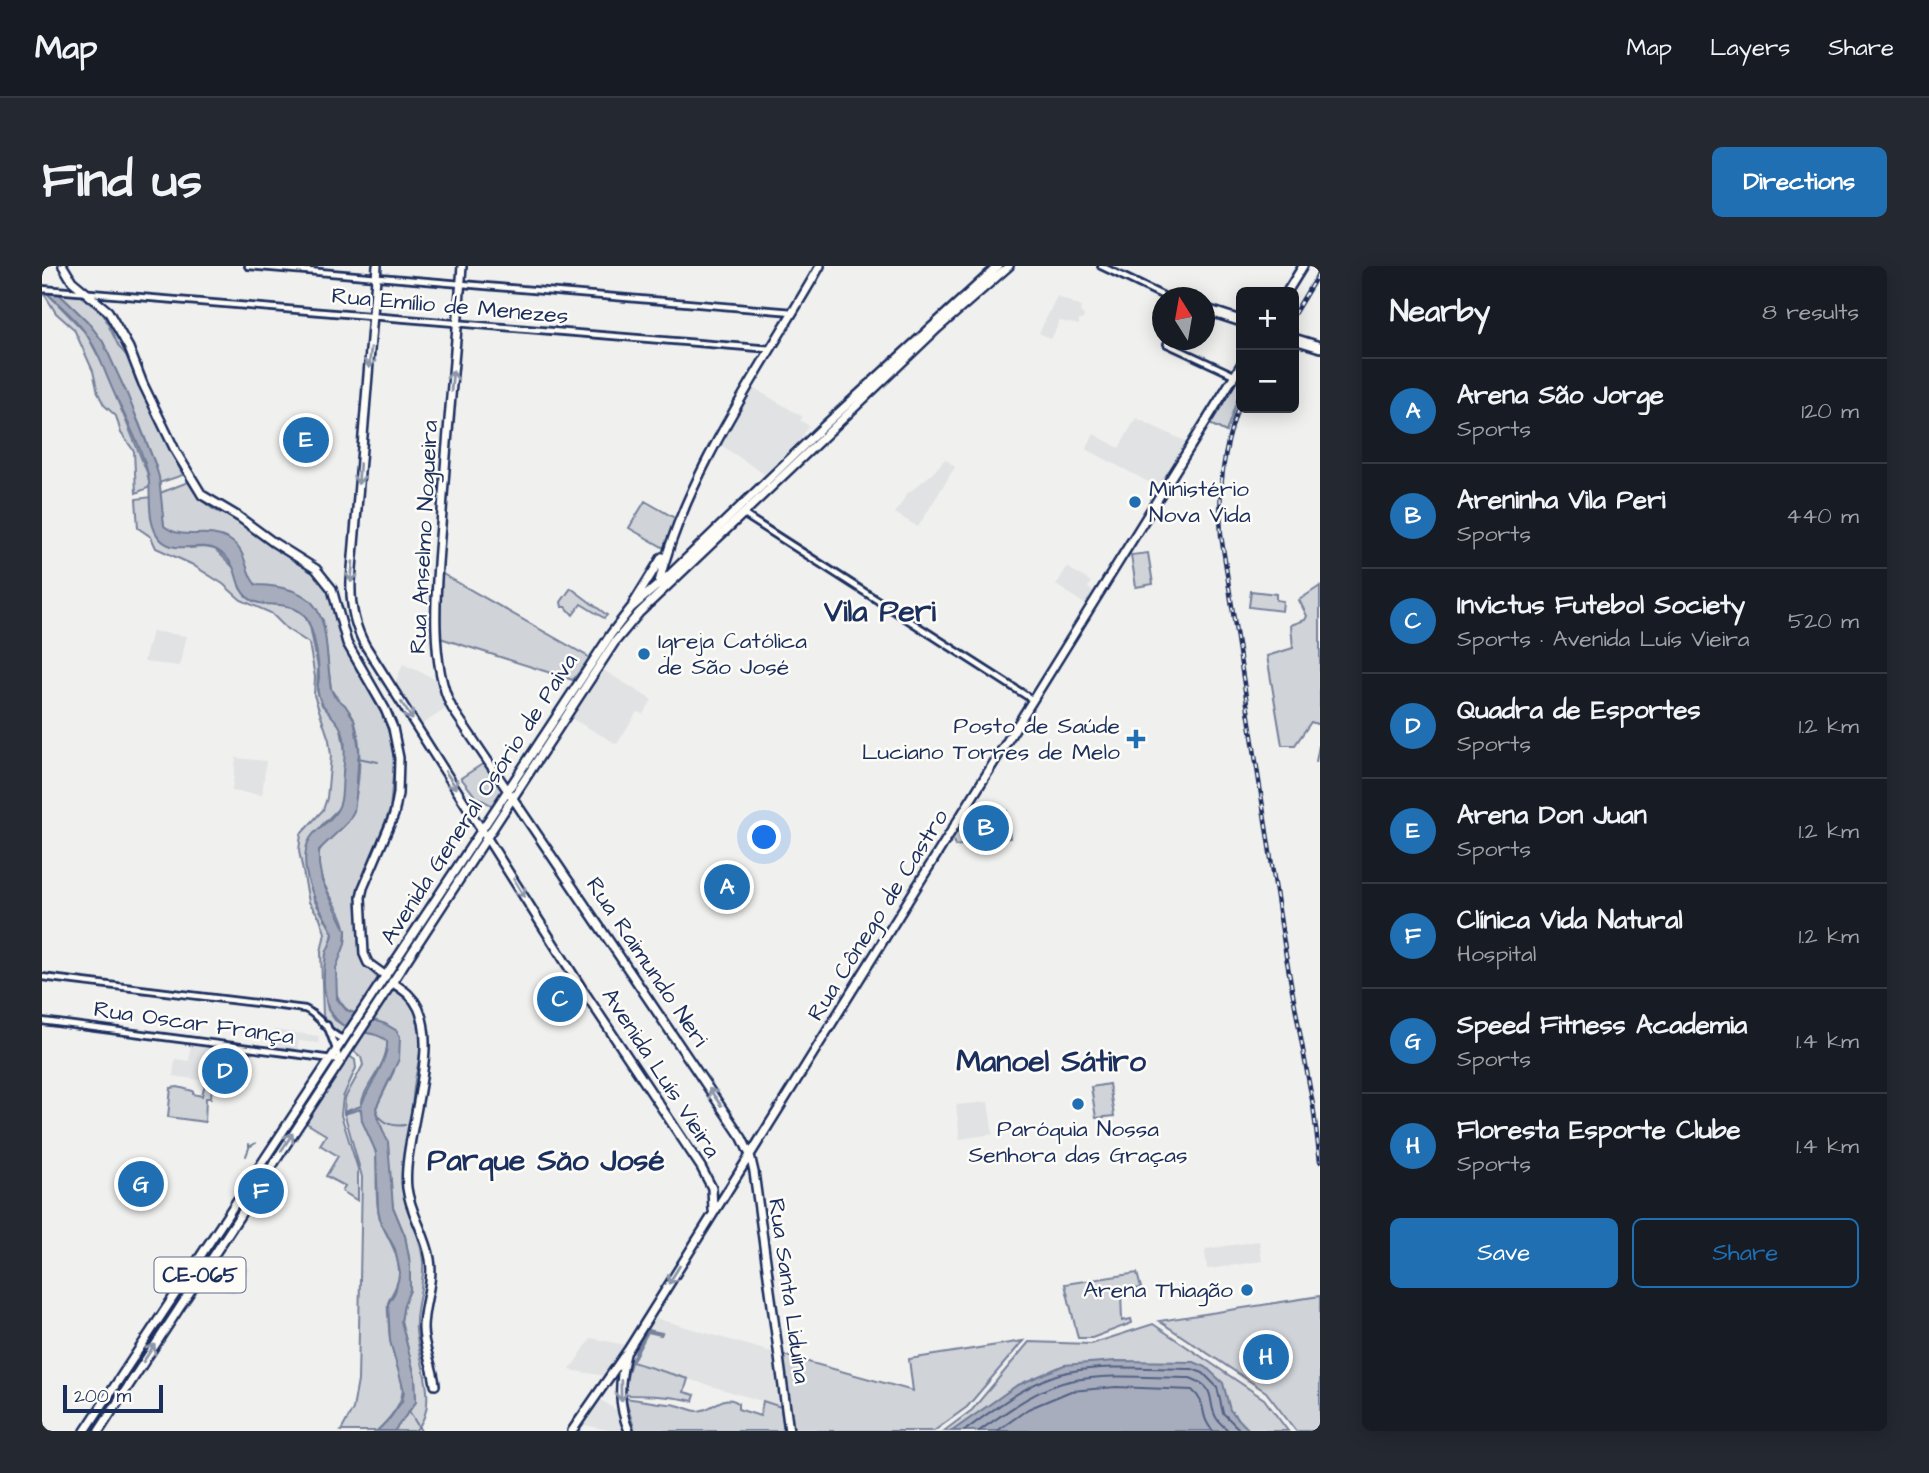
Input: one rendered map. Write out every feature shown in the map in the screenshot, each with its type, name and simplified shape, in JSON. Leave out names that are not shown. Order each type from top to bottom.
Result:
[{"type":"main road","points":[[63,266],[72,281],[108,311],[197,490],[325,577],[334,594],[347,643],[389,717],[399,758],[398,794],[394,815],[362,888],[365,957],[410,996],[416,1005],[424,1036],[424,1064],[410,1150],[407,1189],[431,1261],[430,1290],[423,1324],[424,1344],[435,1385]]},
{"type":"main road","name":"Avenida Luís Vieira","points":[[377,266],[351,581],[351,604],[356,628],[369,653],[484,834],[710,1183],[723,1199]]},
{"type":"main road","name":"Rua Anselmo Nogueira","points":[[462,266],[439,537],[438,671],[452,708],[510,794]]},
{"type":"main road","points":[[631,608],[666,552],[706,462],[820,266]]},
{"type":"main road","name":"Avenida General Osório de Paiva","points":[[510,794],[614,643],[639,612],[998,266]]},
{"type":"main road","name":"Avenida General Osório de Paiva","points":[[914,347],[1009,266]]},
{"type":"main road","points":[[1290,287],[1303,266]]},
{"type":"main road","name":"Rua Cônego de Castro","points":[[628,1350],[1235,375]]},
{"type":"main road","name":"Avenida General Osório de Paiva","points":[[99,1431],[203,1271],[331,1059],[349,1038],[389,979],[594,659],[631,608],[741,512]]},
{"type":"main road","points":[[652,600],[666,552]]},
{"type":"main road","points":[[355,658],[360,650],[369,653]]},
{"type":"main road","name":"Rua Raimundo Neri","points":[[510,794],[728,1116],[750,1156]]},
{"type":"main road","name":"Avenida General Osório de Paiva","points":[[85,1431],[195,1265],[340,1060],[349,1038]]},
{"type":"main road","name":"Rua Santa Liduína","points":[[750,1156],[789,1431]]},
{"type":"main road","name":"Avenida Luís Vieira","points":[[710,1183],[714,1200],[710,1217]]},
{"type":"main road","points":[[195,1265],[198,1272],[203,1271]]},
{"type":"main road","points":[[181,1286],[188,1285],[191,1290]]},
{"type":"main road","points":[[572,1431],[628,1350]]},
{"type":"main road","points":[[628,1350],[621,1372],[620,1397],[622,1414],[629,1431]]},
{"type":"street","points":[[248,266],[793,312]]},
{"type":"street","points":[[1101,266],[1152,290]]},
{"type":"street","name":"Rua Emílio de Menezes","points":[[42,289],[772,349]]},
{"type":"street","points":[[1215,312],[1236,319]]},
{"type":"street","points":[[1299,341],[1320,347]]},
{"type":"street","points":[[1184,350],[1235,375]]},
{"type":"street","points":[[741,512],[1034,700]]},
{"type":"street","points":[[42,977],[303,1009],[319,1017],[336,1037],[349,1038]]},
{"type":"street","name":"Rua Oscar França","points":[[42,1021],[340,1060]]},
{"type":"street","points":[[327,1025],[340,1060]]},
{"type":"shaded area","points":[[43,292],[86,333],[103,365],[147,472],[150,487],[136,493],[134,451],[121,433],[116,416],[104,405],[98,393],[93,371],[74,329],[56,313]]},
{"type":"shaded area","points":[[58,293],[81,296],[103,314],[119,347],[128,357],[136,380],[183,475],[159,483],[155,464],[139,423],[103,342],[87,321]]},
{"type":"shaded area","points":[[1057,296],[1081,307],[1080,311],[1084,316],[1079,320],[1079,325],[1060,321],[1051,339],[1039,333]]},
{"type":"shaded area","points":[[1236,378],[1236,403],[1226,432],[1208,423]]},
{"type":"shaded area","points":[[754,388],[803,417],[800,420],[809,426],[797,444],[764,474],[721,445]]},
{"type":"shaded area","points":[[1136,418],[1189,443],[1158,487],[1086,449],[1094,434],[1119,448]]},
{"type":"shaded area","points":[[945,459],[955,467],[918,527],[895,513],[907,494],[933,473]]},
{"type":"shaded area","points":[[188,482],[210,507],[229,515],[315,570],[329,586],[342,629],[341,641],[384,718],[392,742],[394,764],[390,810],[357,892],[359,954],[363,964],[379,979],[358,1016],[340,1001],[335,988],[336,963],[346,933],[318,864],[321,848],[347,822],[355,800],[359,771],[359,741],[353,718],[331,689],[323,620],[291,590],[256,586],[239,549],[228,540],[178,534],[164,526],[160,493]]},
{"type":"shaded area","points":[[151,497],[155,528],[190,548],[215,549],[236,570],[240,588],[247,597],[255,602],[291,606],[304,615],[310,626],[318,667],[317,690],[322,705],[340,724],[347,761],[343,770],[340,807],[321,826],[306,865],[314,900],[333,933],[325,969],[326,1001],[335,1020],[348,1029],[344,1035],[337,1034],[323,1016],[321,952],[325,933],[320,918],[309,902],[299,851],[301,834],[323,810],[327,798],[331,756],[329,740],[314,695],[315,677],[309,643],[287,629],[271,613],[241,600],[223,584],[191,564],[156,548],[151,537],[138,528],[136,499]]},
{"type":"shaded area","points":[[645,501],[678,520],[666,549],[629,528]]},
{"type":"shaded area","points":[[1148,553],[1153,584],[1136,587],[1131,555]]},
{"type":"shaded area","points":[[1067,567],[1091,582],[1088,588],[1097,594],[1089,607],[1056,585]]},
{"type":"shaded area","points":[[441,573],[590,659],[573,680],[440,638]]},
{"type":"shaded area","points":[[1320,586],[1320,725],[1311,722],[1295,745],[1282,745],[1267,656],[1293,648],[1291,625],[1305,620],[1307,616],[1299,600]]},
{"type":"shaded area","points":[[571,588],[607,615],[604,618],[581,604],[573,615],[566,607],[562,607],[561,602]]},
{"type":"shaded area","points":[[1251,591],[1276,594],[1276,600],[1283,601],[1282,611],[1249,607]]},
{"type":"shaded area","points":[[152,631],[187,636],[179,666],[144,662]]},
{"type":"shaded area","points":[[403,664],[435,679],[447,708],[421,725],[394,686]]},
{"type":"shaded area","points":[[600,668],[652,700],[643,714],[637,712],[617,744],[569,717]]},
{"type":"shaded area","points":[[236,758],[266,761],[262,795],[232,791]]},
{"type":"shaded area","points":[[484,763],[503,790],[493,806],[475,796],[461,778]]},
{"type":"shaded area","points":[[1007,811],[1010,838],[955,846],[952,837],[964,818]]},
{"type":"shaded area","points":[[715,867],[751,888],[739,909],[703,886]]},
{"type":"shaded area","points":[[566,971],[577,988],[557,1020],[554,1020],[545,1005]]},
{"type":"shaded area","points":[[393,984],[416,1007],[421,1025],[420,1052],[402,1174],[405,1196],[423,1262],[416,1330],[427,1396],[423,1420],[415,1431],[394,1431],[416,1402],[415,1377],[401,1321],[410,1290],[410,1263],[405,1236],[393,1207],[382,1130],[376,1108],[394,1071],[397,1031],[370,1020]]},
{"type":"shaded area","points":[[274,1030],[319,1036],[318,1043],[299,1041],[297,1052],[272,1048]]},
{"type":"shaded area","points":[[362,1032],[382,1036],[387,1041],[384,1059],[365,1092],[361,1109],[376,1155],[380,1219],[399,1266],[398,1282],[389,1299],[388,1309],[389,1330],[402,1393],[391,1416],[377,1431],[341,1431],[353,1409],[358,1381],[362,1177],[344,1112],[345,1098],[363,1065],[361,1057],[351,1049]]},
{"type":"shaded area","points":[[191,1042],[215,1045],[212,1065],[232,1067],[230,1084],[173,1076],[175,1059],[189,1061]]},
{"type":"shaded area","points":[[348,1055],[355,1060],[356,1068],[343,1097],[341,1115],[358,1169],[358,1201],[342,1191],[345,1186],[326,1176],[338,1156],[320,1145],[326,1135],[303,1121]]},
{"type":"shaded area","points":[[205,1084],[212,1085],[211,1098],[206,1098],[205,1122],[168,1117],[171,1088],[178,1087],[202,1096]]},
{"type":"shaded area","points":[[1109,1084],[1114,1116],[1096,1118],[1091,1087]]},
{"type":"shaded area","points":[[988,1102],[993,1134],[960,1139],[956,1105]]},
{"type":"shaded area","points":[[295,1118],[298,1120],[198,1271],[196,1267]]},
{"type":"shaded area","points":[[1259,1241],[1262,1261],[1207,1268],[1206,1249]]},
{"type":"shaded area","points":[[211,1263],[250,1268],[234,1293],[217,1288],[220,1281],[203,1276]]},
{"type":"shaded area","points":[[1137,1273],[1141,1288],[1121,1291],[1122,1321],[1131,1319],[1132,1323],[1092,1338],[1078,1338],[1065,1284]]},
{"type":"shaded area","points":[[1320,1296],[1320,1431],[1296,1431],[1266,1392],[1159,1321]]},
{"type":"shaded area","points":[[655,1318],[775,1353],[781,1407],[631,1362]]},
{"type":"shaded area","points":[[1153,1324],[1264,1399],[1288,1431],[944,1431],[972,1410],[1029,1342],[1091,1344]]},
{"type":"shaded area","points":[[648,1330],[662,1333],[648,1332],[632,1362],[688,1379],[684,1392],[695,1395],[693,1401],[625,1395],[632,1361]]},
{"type":"shaded area","points":[[591,1338],[625,1345],[605,1376],[570,1370]]},
{"type":"shaded area","points":[[1023,1341],[967,1407],[934,1431],[793,1431],[783,1355],[913,1391],[909,1359]]},
{"type":"shaded area","points":[[598,1398],[619,1412],[626,1431],[612,1431],[581,1424]]},
{"type":"shaded area","points":[[625,1398],[673,1404],[697,1411],[733,1400],[738,1403],[738,1409],[760,1416],[763,1401],[781,1407],[784,1431],[635,1431]]},
{"type":"water","points":[[46,292],[58,293],[87,321],[103,342],[155,464],[164,526],[179,533],[211,534],[228,539],[243,555],[256,585],[282,588],[300,594],[312,603],[320,615],[324,630],[331,689],[354,719],[359,750],[354,811],[348,822],[319,850],[319,864],[322,881],[346,930],[345,944],[336,968],[337,999],[346,1010],[385,1024],[397,1031],[400,1037],[399,1059],[376,1108],[388,1142],[393,1207],[405,1236],[410,1263],[410,1290],[401,1321],[415,1377],[416,1402],[394,1431],[377,1431],[402,1401],[404,1391],[390,1341],[388,1304],[395,1292],[400,1273],[395,1249],[381,1223],[376,1152],[362,1121],[361,1109],[344,1114],[361,1106],[385,1056],[387,1041],[346,1027],[332,1013],[325,995],[326,954],[333,933],[317,904],[306,873],[305,861],[307,844],[312,835],[335,813],[342,797],[345,748],[342,731],[323,705],[318,693],[318,662],[313,634],[306,618],[295,609],[259,603],[247,597],[239,586],[234,568],[217,550],[174,547],[161,540],[151,517],[145,462],[96,351],[77,323]]},
{"type":"water","points":[[1115,1361],[1194,1362],[1206,1367],[1223,1383],[1230,1410],[1250,1431],[952,1431],[1016,1386],[1064,1365]]},
{"type":"waterway","points":[[1320,728],[1320,737]]},
{"type":"waterway","points":[[1316,762],[1320,740]]},
{"type":"waterway","points":[[358,758],[378,762]]},
{"type":"waterway","points":[[376,1112],[389,1123],[405,1125]]},
{"type":"waterway","points":[[249,1144],[249,1147],[256,1143]]},
{"type":"waterway","points":[[246,1156],[249,1148]]},
{"type":"waterway","points":[[409,1411],[421,1431]]},
{"type":"railway","points":[[1299,306],[1320,271]]},
{"type":"railway","points":[[1237,413],[1224,466],[1220,501],[1221,535],[1320,1161]]},
{"type":"place","name":"Arena Don Juan","points":[[306,440]]},
{"type":"place","name":"Ministério Nova Vida","points":[[1135,502]]},
{"type":"place","name":"Igreja Católica de São José","points":[[644,654]]},
{"type":"place","name":"Posto de Saúde Luciano Torres de Melo","points":[[1136,739]]},
{"type":"place","name":"Areninha Vila Peri","points":[[986,828]]},
{"type":"place","name":"Arena São Jorge","points":[[727,887]]},
{"type":"place","name":"Invictus Futebol Society","points":[[560,999]]},
{"type":"place","name":"Quadra de Esportes","points":[[225,1071]]},
{"type":"place","name":"Paróquia Nossa Senhora das Graças","points":[[1078,1104]]},
{"type":"place","name":"Speed Fitness Academia","points":[[141,1184]]},
{"type":"place","name":"Clínica Vida Natural","points":[[261,1191]]},
{"type":"place","name":"Arena Thiagão","points":[[1247,1290]]},
{"type":"place","name":"Floresta Esporte Clube","points":[[1266,1357]]},
{"type":"district","name":"Vila Peri","points":[[880,612]]},
{"type":"district","name":"Manoel Sátiro","points":[[1051,1062]]},
{"type":"district","name":"Parque Săo José","points":[[546,1161]]}]
